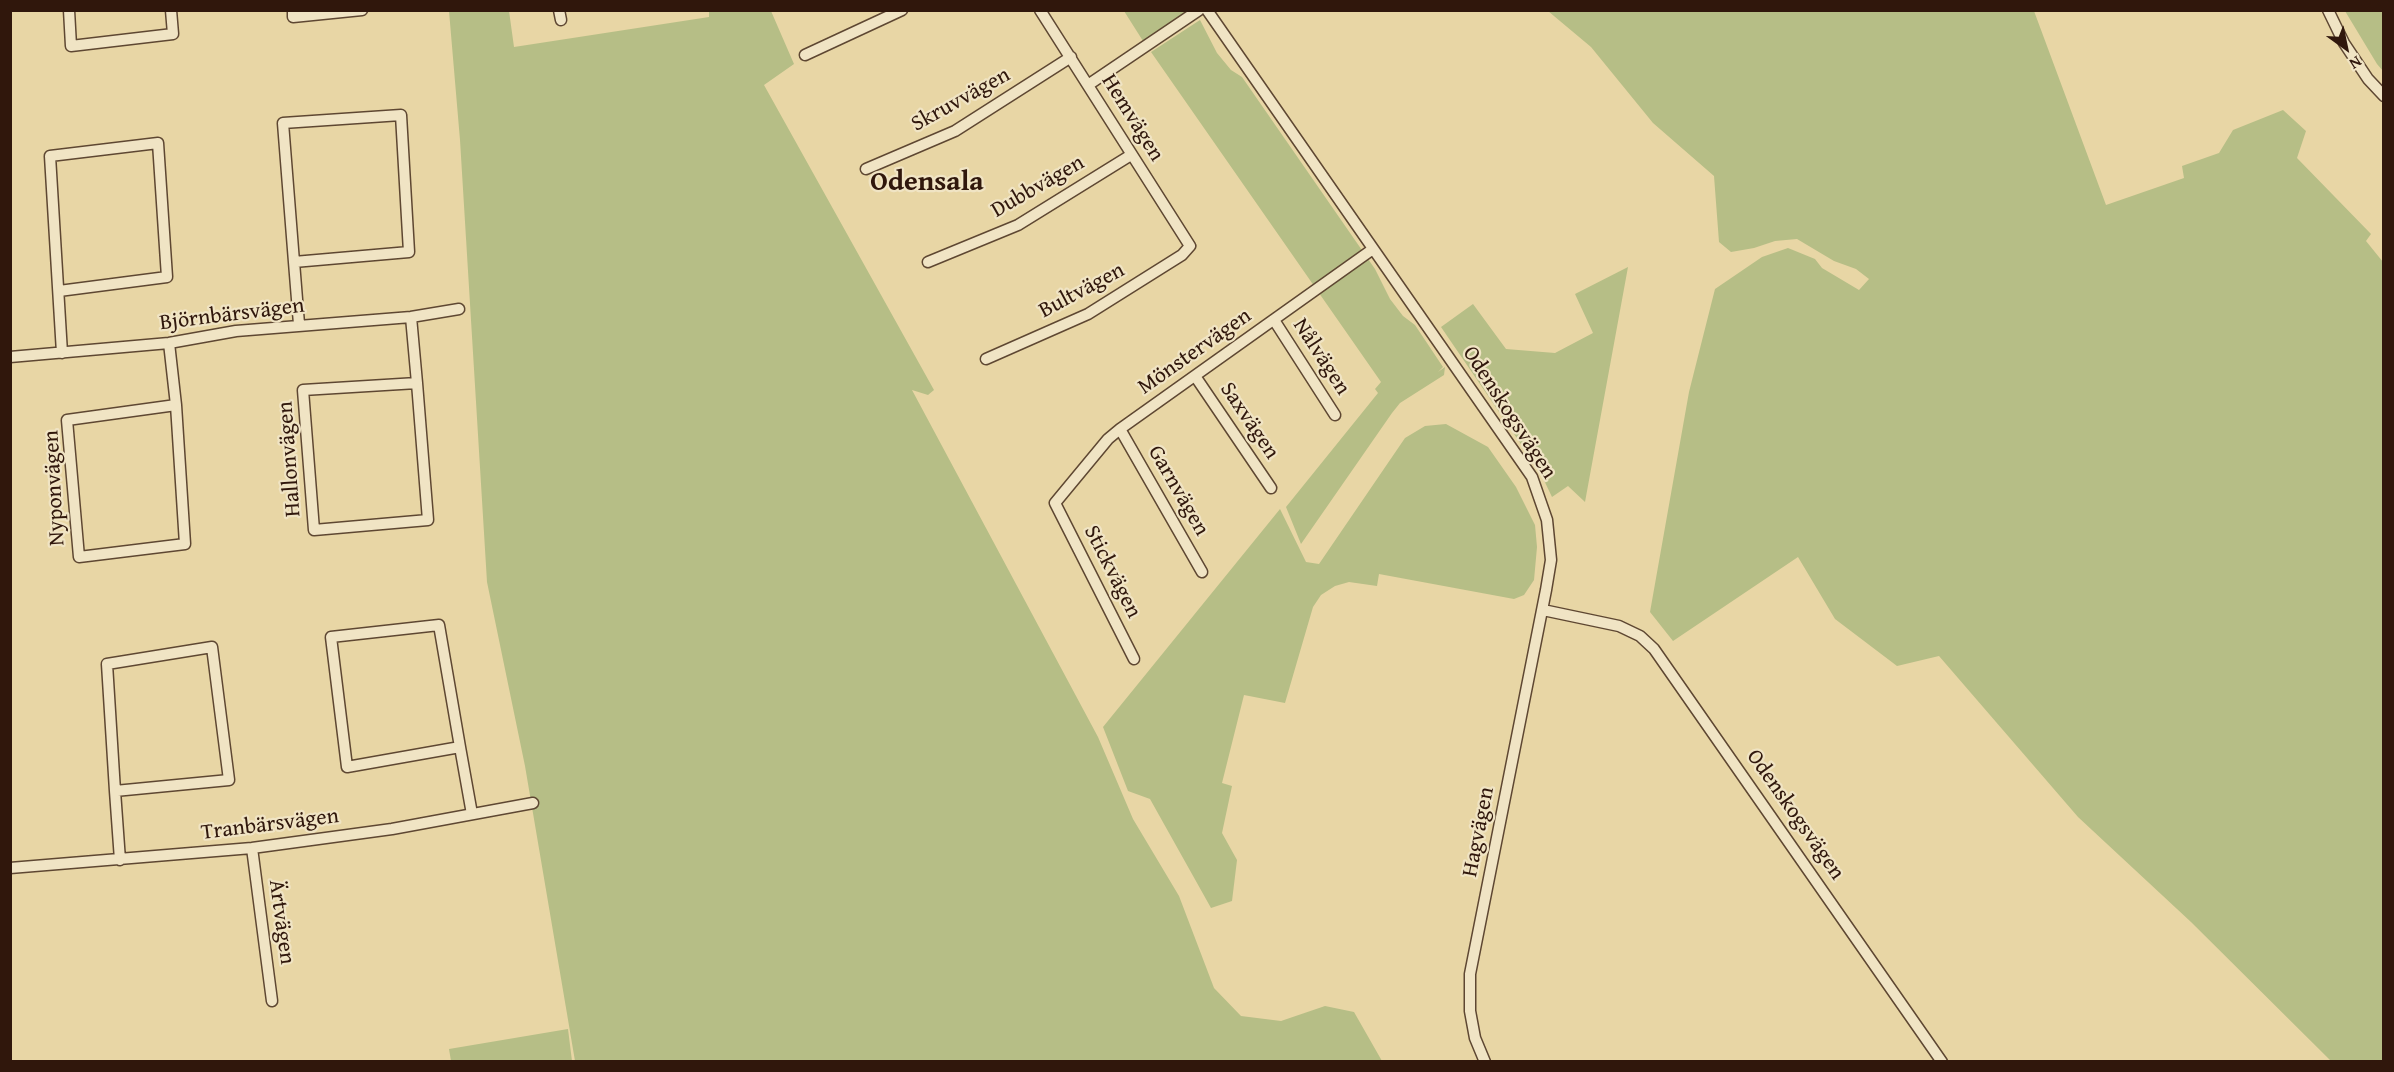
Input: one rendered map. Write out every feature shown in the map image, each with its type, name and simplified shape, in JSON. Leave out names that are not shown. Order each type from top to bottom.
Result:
[{"type":"street","points":[[69,10],[71,46],[172,34],[171,10]]},
{"type":"street","points":[[292,10],[293,17],[362,10]]},
{"type":"street","points":[[806,55],[902,10]]},
{"type":"street","name":"Hemvägen","points":[[1040,10],[1190,246]]},
{"type":"street","points":[[1088,85],[1199,10]]},
{"type":"street","name":"Odenskogsvägen","points":[[1207,10],[1532,477],[1547,520],[1550,544],[1543,610],[1619,626],[1640,636],[1654,649],[1942,1062]]},
{"type":"street","points":[[2328,10],[2356,61],[2384,96]]},
{"type":"street","name":"Skruvvägen","points":[[866,169],[955,131],[1071,57]]},
{"type":"street","points":[[294,262],[409,252],[401,116],[283,123],[294,262],[299,324]]},
{"type":"street","points":[[59,291],[167,277],[158,143],[50,156],[62,353]]},
{"type":"street","name":"Dubbvägen","points":[[928,262],[1018,225],[1131,154]]},
{"type":"street","name":"Bultvägen","points":[[986,359],[1088,314],[1182,255],[1190,246]]},
{"type":"street","name":"Mönstervägen","points":[[1055,503],[1108,439],[1120,429],[1373,249]]},
{"type":"street","name":"Björnbärsvägen","points":[[10,357],[169,343],[299,324],[411,317],[459,309]]},
{"type":"street","name":"Hallonvägen","points":[[411,317],[417,383],[428,520],[315,530],[303,390],[417,383]]},
{"type":"street","name":"Nålvägen","points":[[1274,320],[1335,415]]},
{"type":"street","name":"Nyponvägen","points":[[169,343],[176,405],[185,544],[79,557],[67,420],[176,405]]},
{"type":"street","name":"Saxvägen","points":[[1195,376],[1271,488]]},
{"type":"street","name":"Garnvägen","points":[[1120,429],[1202,573]]},
{"type":"street","name":"Stickvägen","points":[[1055,503],[1134,659]]},
{"type":"street","name":"Hagvägen","points":[[1485,1062],[1475,1038],[1470,1011],[1470,974],[1543,610]]},
{"type":"street","points":[[460,747],[347,766],[331,637],[439,625],[472,814]]},
{"type":"street","points":[[115,791],[229,780],[212,647],[107,664],[115,791],[120,860]]},
{"type":"street","name":"Tranbärsvägen","points":[[10,868],[252,848],[392,829],[533,803]]},
{"type":"street","name":"Ärtvägen","points":[[252,848],[272,1000]]},
{"type":"green space","points":[[449,11],[509,11],[514,47],[709,17],[709,11],[771,11],[794,64],[764,85],[934,390],[928,395],[912,390],[1098,737],[1133,819],[1179,896],[1214,988],[1241,1016],[1281,1021],[1325,1006],[1354,1012],[1382,1061],[575,1061],[525,766],[487,582],[460,140]]},
{"type":"green space","points":[[1124,11],[1187,11],[1143,41]]},
{"type":"green space","points":[[1548,11],[2034,11],[2106,205],[2184,178],[2182,166],[2219,153],[2233,130],[2283,110],[2306,131],[2297,158],[2371,234],[2366,241],[2383,262],[2383,1061],[2331,1061],[2191,922],[2078,817],[1939,656],[1897,666],[1835,619],[1798,557],[1673,641],[1650,612],[1689,392],[1715,289],[1762,257],[1788,248],[1815,259],[1822,268],[1859,290],[1869,279],[1856,269],[1834,261],[1797,239],[1775,241],[1731,252],[1719,242],[1714,176],[1653,123],[1591,47]]},
{"type":"green space","points":[[2345,11],[2383,11],[2383,71],[2377,64]]},
{"type":"green space","points":[[1200,20],[1217,53],[1231,70],[1242,77],[1375,269],[1390,299],[1403,316],[1415,325],[1443,367],[1438,372],[1445,367],[1444,375],[1400,403],[1301,544],[1286,507],[1378,393],[1375,389],[1381,382],[1151,52]]},
{"type":"green space","points":[[1628,267],[1585,502],[1568,486],[1552,497],[1540,472],[1441,327],[1473,304],[1506,349],[1555,353],[1593,333],[1575,294]]},
{"type":"green space","points":[[1446,424],[1488,447],[1516,487],[1535,525],[1537,547],[1534,580],[1524,595],[1514,599],[1379,574],[1377,586],[1349,582],[1335,586],[1321,595],[1313,607],[1285,703],[1244,695],[1222,783],[1232,786],[1222,833],[1237,860],[1232,901],[1211,908],[1150,799],[1128,791],[1103,727],[1280,509],[1306,562],[1319,564],[1405,438],[1425,426]]},
{"type":"green space","points":[[568,1029],[572,1061],[451,1061],[449,1049]]},
{"type":"district","name":"Odensala","points":[[927,183]]}]
